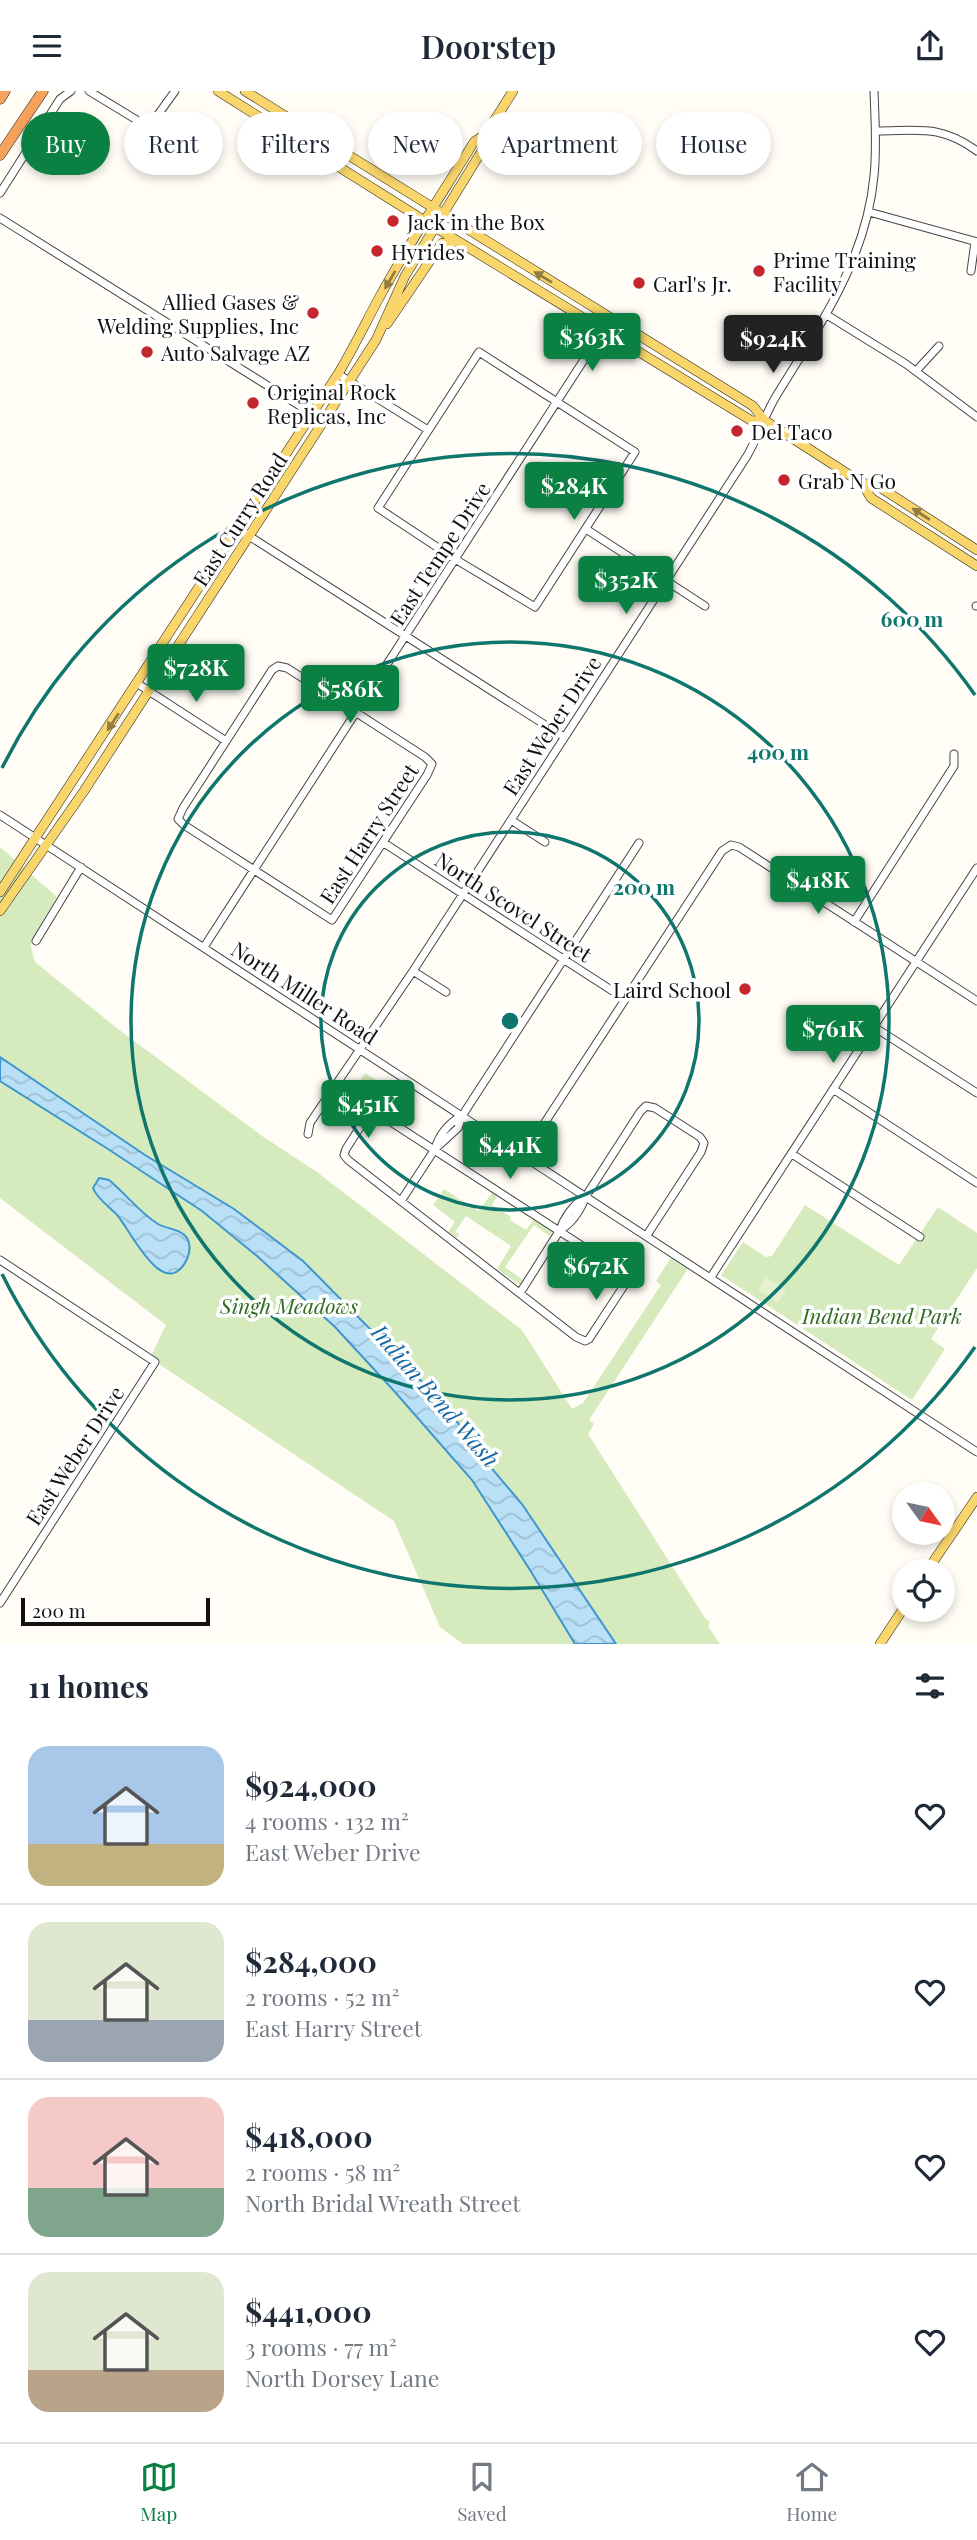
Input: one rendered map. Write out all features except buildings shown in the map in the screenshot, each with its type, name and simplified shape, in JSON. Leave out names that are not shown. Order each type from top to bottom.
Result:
[{"type":"highway","points":[[0,99],[5,91]]},
{"type":"highway","points":[[0,155],[43,91]]},
{"type":"main road","points":[[218,91],[752,421],[764,420]]},
{"type":"main road","points":[[245,91],[753,406],[764,420],[862,483],[878,487],[977,550]]},
{"type":"main road","name":"East Curry Road","points":[[500,112],[513,91]]},
{"type":"main road","name":"East Curry Road","points":[[0,892],[359,341],[377,301],[477,140]]},
{"type":"main road","name":"East Curry Road","points":[[0,911],[84,791],[376,340],[405,277],[477,159]]},
{"type":"main road","points":[[376,340],[442,243],[461,243]]},
{"type":"main road","points":[[862,483],[871,498],[977,566]]},
{"type":"main road","points":[[935,1559],[977,1497]]},
{"type":"main road","points":[[880,1644],[894,1622]]},
{"type":"street","points":[[0,193],[60,99],[71,91]]},
{"type":"street","points":[[89,91],[140,121],[158,116],[174,91]]},
{"type":"street","name":"East Weber Drive","points":[[308,1134],[310,1123],[413,971],[753,446],[770,406],[827,315],[852,266],[869,212],[875,167],[874,91]]},
{"type":"street","points":[[876,131],[931,129],[953,136],[977,151]]},
{"type":"street","points":[[869,212],[976,242],[971,271]]},
{"type":"street","points":[[0,218],[324,421]]},
{"type":"street","points":[[827,315],[916,371],[977,417]]},
{"type":"street","name":"East Tempe Drive","points":[[204,947],[611,318]]},
{"type":"street","points":[[916,371],[939,346]]},
{"type":"street","points":[[479,352],[558,401],[635,452],[536,607],[378,508],[479,352]]},
{"type":"street","points":[[338,374],[428,429]]},
{"type":"street","points":[[238,529],[564,737]]},
{"type":"street","points":[[586,529],[705,606]]},
{"type":"street","points":[[254,871],[184,825],[178,819],[183,808],[272,670],[278,666],[287,667],[356,712]]},
{"type":"street","points":[[138,684],[226,741]]},
{"type":"street","name":"East Harry Street","points":[[254,871],[332,920],[384,843],[432,764],[356,712]]},
{"type":"street","points":[[854,922],[954,766],[954,754]]},
{"type":"street","name":"North Miller Road","points":[[0,815],[977,1452]]},
{"type":"street","points":[[511,820],[545,842]]},
{"type":"street","name":"North Scovel Street","points":[[384,843],[625,999]]},
{"type":"street","points":[[401,1201],[435,1149],[443,1143],[445,1134],[458,1128],[462,1116],[639,843]]},
{"type":"street","points":[[523,1156],[722,851],[731,845],[739,847],[977,1001]]},
{"type":"street","points":[[36,941],[81,867]]},
{"type":"street","points":[[712,1277],[977,868]]},
{"type":"street","points":[[413,971],[446,992]]},
{"type":"street","points":[[874,1027],[977,1093]]},
{"type":"street","points":[[834,1089],[977,1183]]},
{"type":"street","points":[[520,1293],[561,1230],[582,1206],[646,1106],[655,1108],[700,1137],[704,1143],[701,1152],[647,1235]]},
{"type":"street","points":[[374,1111],[435,1149],[624,1273],[626,1281],[592,1335],[585,1341],[576,1337],[344,1155],[369,1113],[374,1111]]},
{"type":"street","points":[[792,1154],[920,1237]]},
{"type":"street","name":"East Weber Drive","points":[[0,1603],[155,1362],[1,1263]]},
{"type":"green space","name":"Singh Meadows","points":[[0,847],[57,897],[32,940],[35,962],[118,1029],[262,1136],[317,1172],[522,1330],[572,1409],[583,1403],[661,1285],[656,1281],[674,1253],[691,1264],[589,1420],[594,1424],[588,1434],[710,1622],[708,1626],[720,1644],[463,1644],[440,1627],[394,1521],[150,1358],[166,1325],[0,1198]]},
{"type":"green space","points":[[365,1073],[393,1091],[388,1099],[370,1101],[354,1090]]},
{"type":"green space","points":[[444,1189],[478,1211],[493,1192],[498,1195],[492,1205],[511,1217],[510,1220],[526,1230],[534,1219],[552,1231],[551,1237],[534,1225],[505,1267],[523,1280],[520,1285],[497,1269],[511,1246],[466,1216],[455,1232],[459,1234],[457,1238],[448,1232],[455,1222],[433,1205]]},
{"type":"green space","name":"Indian Bend Park","points":[[805,1205],[899,1265],[938,1207],[977,1233],[977,1268],[931,1339],[945,1349],[912,1400],[721,1275],[743,1242],[766,1257],[772,1256]]},
{"type":"green space","points":[[766,1277],[786,1290],[778,1303],[758,1290]]},
{"type":"water","points":[[0,1057],[145,1155],[234,1209],[303,1261],[443,1403],[522,1504],[616,1644],[575,1644],[472,1480],[335,1327],[257,1256],[202,1211],[0,1081]]},
{"type":"water","points":[[99,1178],[109,1180],[158,1224],[178,1231],[187,1238],[189,1254],[178,1271],[169,1274],[149,1260],[118,1216],[95,1192],[93,1188]]},
{"type":"place","name":"Jack in the Box","points":[[393,221]]},
{"type":"place","name":"Hyrides","points":[[377,251]]},
{"type":"place","name":"Prime Training Facility","points":[[759,271]]},
{"type":"place","name":"Carl's Jr.","points":[[639,283]]},
{"type":"place","name":"Allied Gases & Welding Supplies, Inc","points":[[313,313]]},
{"type":"place","name":"Auto Salvage AZ","points":[[147,352]]},
{"type":"place","name":"Original Rock Replicas, Inc","points":[[253,403]]},
{"type":"place","name":"Del Taco","points":[[737,431]]},
{"type":"place","name":"Grab N Go","points":[[784,480]]},
{"type":"place","name":"Laird School","points":[[745,989]]},
{"type":"water label","name":"Indian Bend Wash","points":[[436,1395]]}]
